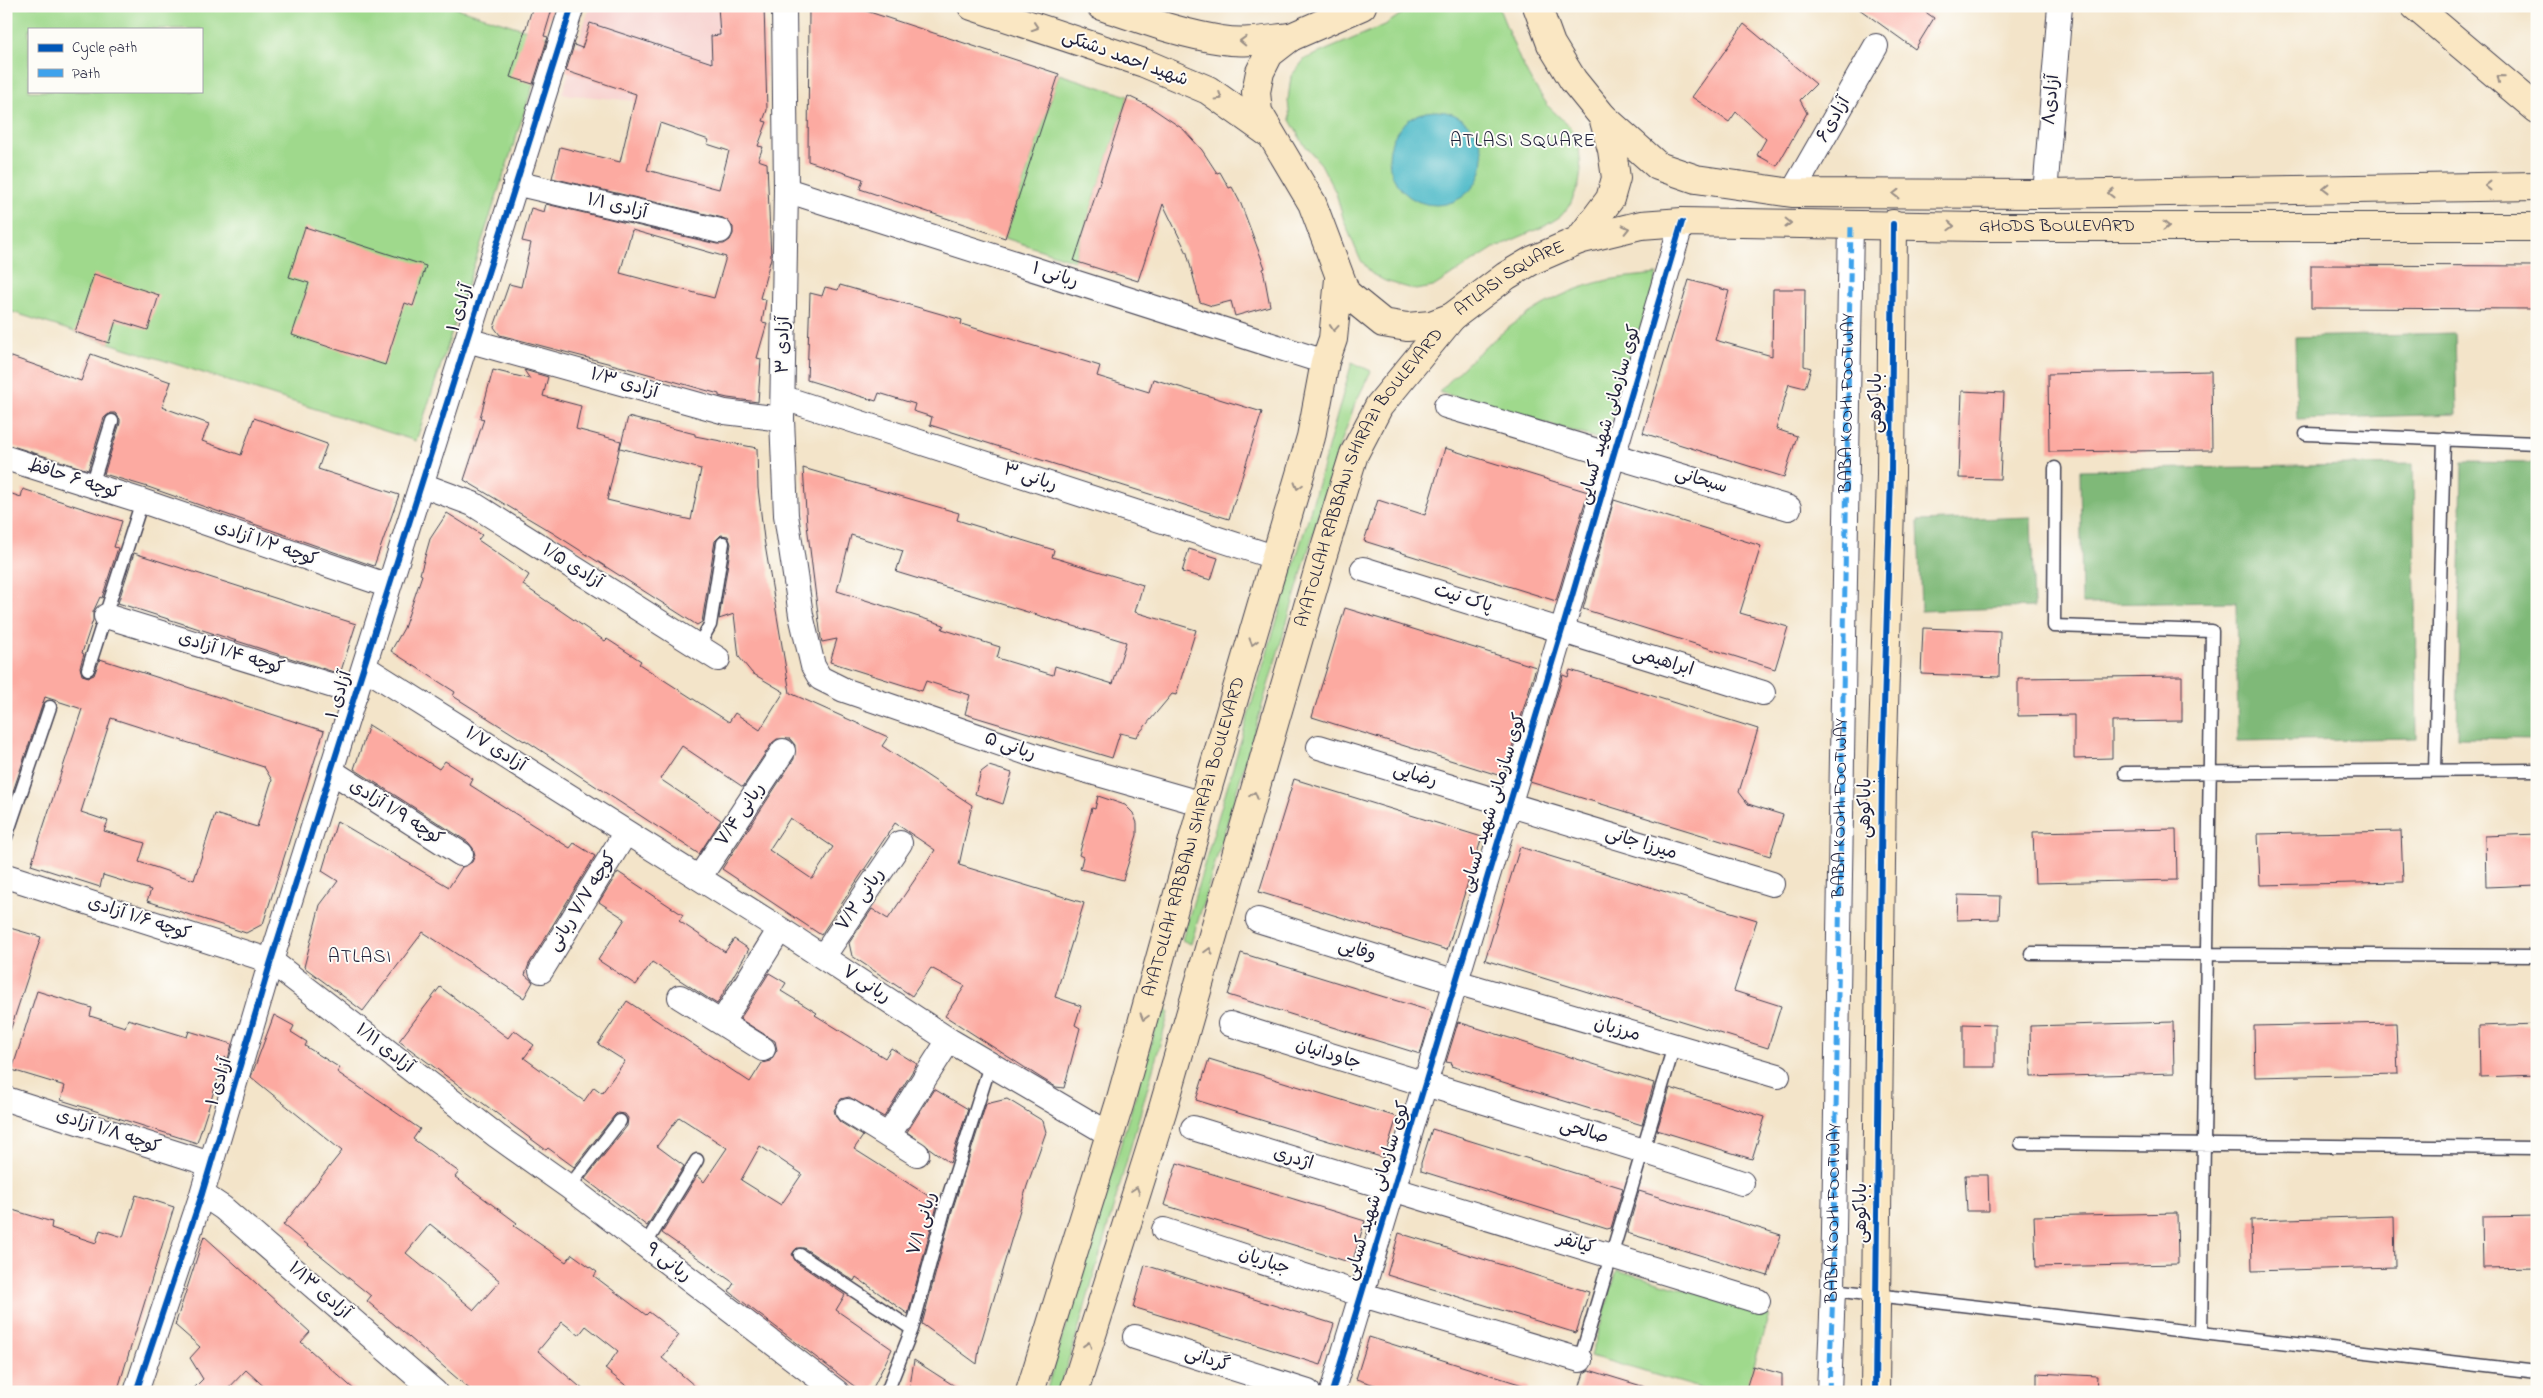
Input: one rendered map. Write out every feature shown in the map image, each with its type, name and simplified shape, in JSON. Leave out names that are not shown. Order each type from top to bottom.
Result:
[{"type":"main road","name":"شهید احمد دشتکی","points":[[972,6],[1144,63],[1198,86],[1226,101],[1268,133]]},
{"type":"main road","points":[[1101,6],[1171,29],[1224,40],[1252,41],[1291,37]]},
{"type":"main road","name":"ATLASI SQUARE","points":[[1362,6],[1291,37],[1269,54],[1260,72],[1256,92],[1258,112],[1268,133],[1292,167],[1312,203],[1339,280],[1346,293],[1383,322],[1407,327],[1431,325],[1452,317],[1506,276],[1533,260],[1579,240],[1610,199],[1616,178],[1612,150],[1603,117],[1573,80],[1551,44],[1537,6]]},
{"type":"main road","points":[[2415,6],[2447,19],[2537,109]]},
{"type":"main road","name":"GHODS BOULEVARD","points":[[1603,117],[1658,166],[1696,179],[1792,193],[2045,194],[2537,186]]},
{"type":"main road","points":[[2455,226],[2457,186]]},
{"type":"main road","name":"GHODS BOULEVARD","points":[[1579,240],[1641,225],[1682,222],[1893,224],[1978,227],[2537,227]]},
{"type":"main road","name":"باباکوهی","points":[[1876,1392],[1882,774],[1891,475],[1893,224]]},
{"type":"main road","name":"AYATOLLAH RABBANI SHIRAZI BOULEVARD","points":[[1030,1392],[1160,963],[1203,804],[1277,558],[1311,437],[1324,362],[1333,339],[1339,280]]},
{"type":"main road","name":"AYATOLLAH RABBANI SHIRAZI BOULEVARD","points":[[1074,1392],[1201,978],[1323,554],[1354,454],[1379,406],[1452,317]]},
{"type":"main road","points":[[1160,963],[1201,978]]},
{"type":"street","name":"آزادی ۱","points":[[136,1392],[202,1194],[271,961],[572,6]]},
{"type":"street","name":"۳ آزادی","points":[[784,6],[786,190],[783,409],[786,515],[801,615],[813,666],[820,678]]},
{"type":"street","name":"آزادی۸","points":[[2045,194],[2060,6]]},
{"type":"street","name":"آزادی۶","points":[[1792,193],[1876,46]]},
{"type":"street","name":"آزادی ۱/۱","points":[[515,183],[720,232]]},
{"type":"street","name":"ربانی ۱","points":[[786,190],[1324,362]]},
{"type":"street","name":"کوی سازمانی شهید کسایی","points":[[1332,1392],[1426,1086],[1682,222]]},
{"type":"street","name":"BABA KOOHI FOOTWAY","points":[[1829,1392],[1833,1290],[1851,224]]},
{"type":"street","name":"آزادی ۱/۳","points":[[467,340],[725,412],[783,409]]},
{"type":"street","name":"سبحانی","points":[[1446,406],[1789,508]]},
{"type":"street","name":"ربانی ۳","points":[[783,409],[1277,558]]},
{"type":"street","name":"کوچه ۶ حافظ","points":[[6,458],[142,502]]},
{"type":"street","name":"آزادی ۱/۵","points":[[422,485],[473,504],[708,652]]},
{"type":"street","name":"کوچه ۱/۲ آزادی","points":[[142,502],[389,586]]},
{"type":"street","name":"پاک نیت","points":[[1363,568],[1562,630]]},
{"type":"street","name":"کوچه ۱/۴ آزادی","points":[[106,616],[356,693]]},
{"type":"street","name":"ابراهیمی","points":[[1562,630],[1763,693]]},
{"type":"street","name":"آزادی ۱/۷","points":[[364,667],[626,832]]},
{"type":"street","name":"ربانی ۵","points":[[820,678],[844,690],[1042,758],[1203,804]]},
{"type":"street","name":"رضایی","points":[[1319,747],[1510,804]]},
{"type":"street","name":"ربانی ۷/۴","points":[[699,878],[783,751]]},
{"type":"street","name":"کوچه ۱/۹ آزادی","points":[[332,771],[461,854]]},
{"type":"street","name":"میرزا جانی","points":[[1510,804],[1772,884]]},
{"type":"street","name":"ربانی ۷","points":[[626,832],[780,929],[949,1040],[1109,1134]]},
{"type":"street","name":"کوچه ۷/۷ ربانی","points":[[541,971],[626,832]]},
{"type":"street","name":"ربانی ۷/۲","points":[[823,957],[900,843]]},
{"type":"street","name":"کوچه ۱/۶ آزادی","points":[[6,876],[271,961]]},
{"type":"street","name":"وفایی","points":[[1258,920],[1456,982]]},
{"type":"street","points":[[722,1022],[780,929]]},
{"type":"street","name":"آزادی ۱/۱۱","points":[[271,961],[497,1136]]},
{"type":"street","name":"مرزبان","points":[[1456,982],[1778,1076]]},
{"type":"street","points":[[680,997],[763,1049]]},
{"type":"street","name":"جاودانیان","points":[[1230,1024],[1426,1086]]},
{"type":"street","points":[[888,1136],[949,1040]]},
{"type":"street","name":"صالحی","points":[[1426,1086],[1643,1150],[1742,1183]]},
{"type":"street","name":"کوچه ۱/۸ آزادی","points":[[6,1099],[210,1164]]},
{"type":"street","points":[[848,1111],[917,1154]]},
{"type":"street","name":"اژدری","points":[[1193,1128],[1393,1190]]},
{"type":"street","name":"ربانی ۹","points":[[497,1136],[569,1187],[837,1392]]},
{"type":"street","name":"کیانفر","points":[[1393,1190],[1611,1254],[1758,1301]]},
{"type":"street","name":"آزادی ۱/۱۳","points":[[202,1194],[223,1208],[435,1392]]},
{"type":"street","name":"جباریان","points":[[1164,1230],[1363,1295],[1580,1360]]},
{"type":"street","name":"گردانی","points":[[1135,1337],[1308,1392]]},
{"type":"lane","points":[[92,485],[112,421]]},
{"type":"lane","points":[[2306,434],[2537,443]]},
{"type":"lane","points":[[2435,770],[2444,439]]},
{"type":"lane","points":[[2055,468],[2054,626],[2212,631],[2201,1332]]},
{"type":"lane","points":[[88,669],[142,502]]},
{"type":"lane","points":[[708,652],[710,626],[723,543]]},
{"type":"lane","points":[[6,837],[50,707]]},
{"type":"lane","points":[[2125,773],[2537,770]]},
{"type":"lane","points":[[2031,953],[2537,956]]},
{"type":"lane","points":[[1580,1360],[1674,1046]]},
{"type":"lane","name":"ربانی ۷/۱","points":[[886,1392],[912,1329],[945,1206],[990,1065]]},
{"type":"lane","points":[[569,1187],[620,1121]]},
{"type":"lane","points":[[2020,1143],[2537,1148]]},
{"type":"lane","points":[[645,1245],[697,1160]]},
{"type":"lane","points":[[800,1255],[912,1329]]},
{"type":"lane","points":[[1833,1290],[2537,1372]]},
{"type":"shaded area","points":[[590,6],[719,6],[720,35],[711,36],[713,92],[666,104],[562,94]]},
{"type":"green space","points":[[6,6],[450,6],[549,37],[416,441],[6,310]]},
{"type":"green space","points":[[1413,6],[1498,6],[1520,60],[1532,82],[1549,107],[1571,128],[1579,148],[1581,170],[1579,184],[1570,205],[1561,216],[1545,226],[1494,248],[1433,287],[1416,290],[1385,281],[1372,274],[1360,259],[1344,221],[1336,193],[1321,164],[1303,143],[1290,120],[1288,100],[1291,76],[1305,59],[1385,25]]},
{"type":"green space","points":[[1059,74],[1128,96],[1074,261],[1005,238]]},
{"type":"green space","points":[[1657,274],[1606,441],[1439,392],[1495,339],[1536,309],[1583,287],[1608,280]]},
{"type":"green space","points":[[2455,333],[2457,414],[2297,419],[2295,337]]},
{"type":"green space","points":[[1352,362],[1371,371],[1355,404],[1337,454],[1191,944],[1182,940],[1308,519]]},
{"type":"green space","points":[[2462,462],[2537,463],[2537,739],[2457,738]]},
{"type":"green space","points":[[2413,464],[2417,738],[2238,741],[2236,602],[2082,604],[2080,470]]},
{"type":"green space","points":[[2031,517],[2034,607],[1921,611],[1918,521]]},
{"type":"green space","points":[[1163,1004],[1169,1013],[1078,1331],[1058,1392],[1046,1392]]},
{"type":"green space","points":[[1617,1270],[1769,1314],[1746,1392],[1713,1392],[1591,1356]]},
{"type":"water","name":"ATLASI SQUARE","points":[[1436,111],[1454,115],[1469,125],[1479,140],[1483,158],[1479,176],[1469,191],[1454,201],[1436,205],[1418,201],[1403,191],[1393,176],[1389,158],[1393,140],[1403,125],[1418,115]]},
{"type":"building","points":[[533,6],[553,6],[544,36],[548,37],[533,84],[510,77]]},
{"type":"building","points":[[718,6],[764,6],[767,110],[763,121],[767,122],[758,146],[763,147],[758,160],[767,163],[771,258],[760,298],[766,300],[762,322],[767,323],[757,358],[761,359],[758,402],[719,396],[719,394],[634,370],[500,335],[494,327],[509,284],[521,287],[531,243],[522,241],[531,208],[544,212],[546,204],[717,244],[724,244],[730,240],[733,234],[733,227],[723,218],[552,178],[560,147],[620,162],[636,94],[566,71],[574,45],[582,48],[590,23],[712,63],[711,36],[720,35]],"holes":[[[660,123],[709,140],[707,144],[729,151],[719,189],[647,170]],[[632,230],[726,257],[714,298],[620,273]]]},
{"type":"building","points":[[809,6],[851,6],[1059,74],[1005,238],[860,189],[863,179],[808,161]]},
{"type":"building","points":[[1855,6],[1917,6],[1934,18],[1915,49]]},
{"type":"building","points":[[1744,24],[1816,84],[1800,100],[1807,113],[1777,166],[1757,155],[1766,139],[1736,112],[1729,122],[1692,97]]},
{"type":"building","points":[[1128,96],[1149,106],[1183,129],[1202,150],[1217,173],[1220,172],[1229,188],[1232,187],[1241,204],[1265,268],[1263,269],[1270,306],[1235,316],[1231,301],[1212,306],[1200,302],[1187,253],[1163,204],[1138,281],[1074,261]]},
{"type":"building","points":[[305,227],[426,266],[413,306],[405,303],[385,365],[292,335],[309,283],[289,277]]},
{"type":"building","points":[[2311,265],[2537,266],[2537,309],[2311,308]]},
{"type":"building","points":[[94,274],[159,295],[148,330],[116,320],[109,343],[75,332]]},
{"type":"building","points":[[1689,280],[1729,291],[1715,340],[1772,356],[1773,289],[1805,289],[1804,366],[1811,368],[1805,388],[1789,384],[1776,429],[1797,436],[1784,477],[1643,433]]},
{"type":"building","points":[[840,285],[962,320],[961,324],[1100,366],[1097,376],[1149,392],[1153,379],[1262,412],[1229,519],[930,425],[932,417],[913,411],[915,404],[879,393],[876,401],[807,380],[810,293],[822,296],[825,287],[838,290]]},
{"type":"building","points":[[91,354],[171,382],[162,407],[209,424],[202,441],[241,455],[254,418],[327,444],[318,469],[399,495],[374,566],[148,487],[104,474],[120,423],[120,419],[115,413],[110,413],[104,418],[88,470],[6,444],[6,355],[81,381]]},
{"type":"building","points":[[493,370],[530,379],[524,370],[548,377],[543,396],[581,406],[576,429],[621,441],[607,500],[691,520],[701,469],[620,448],[628,417],[695,434],[695,436],[757,448],[758,488],[764,539],[790,693],[888,737],[882,746],[972,805],[959,865],[1084,903],[1055,997],[1081,1006],[1075,1025],[1080,1028],[1064,1088],[1056,1087],[1041,1078],[945,1016],[965,986],[931,968],[912,996],[852,956],[849,943],[872,909],[888,919],[935,850],[895,823],[821,935],[722,869],[794,759],[795,745],[790,739],[777,739],[772,743],[743,787],[682,746],[660,779],[721,820],[699,854],[525,740],[453,696],[455,692],[391,651],[404,628],[422,575],[420,574],[430,539],[447,513],[482,535],[478,540],[529,575],[523,585],[605,641],[607,639],[641,661],[639,664],[729,722],[735,713],[760,730],[784,692],[752,673],[739,657],[734,614],[719,619],[731,544],[728,536],[721,535],[715,541],[702,622],[697,625],[553,533],[464,480],[484,419],[480,418]],"holes":[[[790,818],[833,847],[812,879],[769,850]]]},
{"type":"building","points":[[2211,371],[2212,450],[2049,452],[2048,374]]},
{"type":"building","points":[[1962,391],[2004,393],[2000,479],[1959,478]]},
{"type":"building","points":[[1445,448],[1588,492],[1556,601],[1364,541],[1378,500],[1425,515]]},
{"type":"building","points":[[803,468],[959,513],[957,520],[1054,550],[1052,557],[1143,585],[1135,612],[1196,630],[1176,695],[1172,694],[1136,737],[1120,733],[1112,758],[965,714],[970,695],[926,681],[922,691],[830,662],[837,639],[822,642],[807,525]],"holes":[[[851,535],[903,551],[896,572],[1126,642],[1113,684],[1055,666],[1053,675],[997,658],[1000,647],[942,629],[944,625],[837,591]]]},
{"type":"building","points":[[23,489],[122,521],[114,547],[118,548],[102,598],[100,597],[93,612],[93,620],[82,653],[84,654],[80,667],[82,675],[89,677],[94,675],[100,659],[324,731],[263,924],[246,933],[147,901],[151,890],[103,875],[100,887],[31,865],[82,709],[45,697],[9,803],[6,802],[6,492],[21,497]],"holes":[[[111,718],[264,767],[272,780],[257,827],[215,814],[194,880],[139,862],[145,843],[104,831],[108,821],[81,812]]]},
{"type":"building","points":[[1614,500],[1761,546],[1740,613],[1788,627],[1775,669],[1583,609]]},
{"type":"building","points":[[1189,549],[1218,558],[1211,580],[1182,572]]},
{"type":"building","points":[[134,553],[356,624],[340,674],[118,603]]},
{"type":"building","points":[[1345,608],[1536,667],[1504,774],[1501,774],[1501,776],[1312,717]]},
{"type":"building","points":[[1923,628],[2000,631],[1999,677],[1921,674]]},
{"type":"building","points":[[1570,670],[1758,729],[1739,792],[1748,804],[1783,815],[1770,856],[1530,782],[1563,675],[1568,677]]},
{"type":"building","points":[[2182,676],[2182,721],[2112,722],[2112,758],[2074,759],[2074,715],[2018,716],[2018,678]]},
{"type":"building","points":[[369,725],[439,769],[445,761],[473,779],[470,785],[533,825],[570,848],[574,843],[595,856],[529,964],[525,975],[533,982],[524,998],[423,932],[363,1011],[304,967],[320,905],[338,881],[322,871],[337,821],[449,887],[462,867],[472,862],[475,855],[473,848],[468,842],[354,769]]},
{"type":"building","points":[[989,766],[1012,773],[1003,804],[975,794],[981,772]]},
{"type":"building","points":[[1294,779],[1482,837],[1447,950],[1259,892]]},
{"type":"building","points":[[1098,796],[1125,805],[1133,813],[1137,823],[1137,835],[1123,880],[1080,869],[1083,857],[1079,855],[1092,808],[1095,809]]},
{"type":"building","points":[[2176,829],[2177,880],[2035,883],[2033,832]]},
{"type":"building","points":[[2401,831],[2403,882],[2260,885],[2258,834]]},
{"type":"building","points":[[2537,834],[2537,885],[2486,887],[2485,836]]},
{"type":"building","points":[[1520,847],[1757,920],[1734,991],[1781,1006],[1768,1048],[1485,960]]},
{"type":"building","points":[[618,872],[683,915],[679,921],[725,952],[734,939],[749,949],[717,1004],[652,962],[636,985],[598,960],[625,919],[599,902]]},
{"type":"building","points":[[1958,895],[2000,896],[1999,919],[1957,920]]},
{"type":"building","points":[[10,928],[41,937],[10,1031],[6,1030],[6,940]]},
{"type":"building","points":[[1241,953],[1430,1011],[1432,1014],[1420,1054],[1228,995]]},
{"type":"building","points":[[769,973],[786,983],[781,991],[817,1013],[815,1015],[885,1058],[891,1048],[917,1064],[884,1117],[849,1097],[841,1099],[834,1110],[840,1122],[863,1136],[854,1149],[938,1202],[908,1314],[856,1277],[854,1281],[804,1248],[797,1248],[792,1254],[796,1262],[845,1295],[836,1310],[892,1349],[871,1392],[862,1392],[756,1312],[729,1291],[734,1283],[662,1233],[697,1176],[704,1182],[727,1148],[679,1117],[657,1146],[684,1166],[647,1226],[585,1179],[627,1126],[628,1118],[625,1114],[617,1113],[614,1116],[574,1167],[548,1148],[546,1150],[399,1041],[440,987],[508,1038],[514,1030],[534,1045],[524,1058],[584,1101],[594,1087],[602,1093],[625,1061],[598,1044],[627,1001],[750,1082],[762,1063],[770,1061],[777,1050],[775,1041],[740,1019]],"holes":[[[760,1146],[802,1174],[781,1205],[741,1180]]]},
{"type":"building","points":[[37,991],[92,1008],[90,1016],[125,1027],[128,1019],[187,1037],[189,1031],[232,1044],[228,1059],[225,1057],[197,1143],[61,1100],[65,1086],[12,1070]]},
{"type":"building","points":[[274,1015],[294,1026],[291,1032],[307,1042],[305,1046],[340,1068],[337,1072],[420,1129],[413,1139],[459,1172],[455,1177],[517,1223],[514,1226],[566,1262],[572,1254],[597,1272],[594,1276],[646,1315],[649,1312],[679,1335],[662,1358],[702,1392],[634,1392],[605,1369],[618,1351],[586,1326],[579,1335],[562,1322],[538,1351],[586,1392],[473,1392],[367,1301],[371,1296],[283,1225],[342,1151],[251,1077]],"holes":[[[430,1224],[500,1281],[474,1310],[406,1253]]]},
{"type":"building","points":[[1458,1022],[1654,1083],[1642,1125],[1451,1066],[1452,1063],[1446,1062]]},
{"type":"building","points":[[2173,1022],[2174,1073],[2031,1077],[2030,1026]]},
{"type":"building","points":[[2396,1023],[2398,1074],[2255,1077],[2254,1026]]},
{"type":"building","points":[[1963,1024],[1995,1025],[1995,1067],[1963,1067]]},
{"type":"building","points":[[2537,1024],[2537,1075],[2480,1077],[2479,1026]]},
{"type":"building","points":[[1209,1059],[1397,1117],[1384,1158],[1196,1100]]},
{"type":"building","points":[[1670,1088],[1765,1117],[1752,1159],[1657,1130]]},
{"type":"building","points":[[934,1089],[968,1109],[950,1163],[907,1132]]},
{"type":"building","points":[[1007,1099],[1043,1121],[1046,1132],[1027,1186],[979,1349],[977,1364],[922,1324],[952,1211],[986,1104]]},
{"type":"building","points":[[1432,1129],[1623,1188],[1611,1228],[1607,1229],[1421,1171],[1421,1163]]},
{"type":"building","points":[[1177,1163],[1365,1221],[1352,1263],[1164,1205]]},
{"type":"building","points":[[1965,1175],[1988,1175],[1989,1211],[1967,1211]]},
{"type":"building","points":[[1639,1191],[1781,1235],[1768,1276],[1627,1233]]},
{"type":"building","points":[[136,1195],[174,1207],[117,1392],[6,1392],[6,1208],[52,1222],[51,1228],[96,1243],[100,1230],[123,1237]]},
{"type":"building","points":[[2177,1213],[2178,1264],[2036,1267],[2034,1216]]},
{"type":"building","points":[[2394,1216],[2395,1267],[2252,1271],[2251,1220]]},
{"type":"building","points":[[2537,1216],[2537,1267],[2483,1268],[2482,1217]]},
{"type":"building","points":[[1399,1233],[1589,1292],[1576,1333],[1387,1275]]},
{"type":"building","points":[[204,1236],[310,1332],[301,1342],[357,1392],[270,1392],[246,1370],[225,1392],[190,1392],[203,1379],[190,1358],[200,1347],[175,1325]]},
{"type":"building","points":[[1145,1265],[1334,1324],[1321,1365],[1133,1307]]},
{"type":"building","points":[[1369,1337],[1529,1387],[1529,1392],[1397,1392],[1356,1379]]},
{"type":"building","points":[[914,1360],[964,1392],[909,1392]]},
{"type":"building","points":[[1753,1366],[1782,1374],[1782,1392],[1745,1392]]},
{"type":"building","points":[[1589,1370],[1645,1387],[1644,1392],[1578,1392],[1584,1373]]},
{"type":"building","points":[[2037,1373],[2097,1376],[2096,1392],[2037,1392]]},
{"type":"marked path","points":[[1829,1392],[1833,1290],[1851,224]]},
{"type":"cycle path","points":[[136,1392],[202,1194],[271,961],[572,6]]},
{"type":"cycle path","points":[[1332,1392],[1562,630],[1682,222]]},
{"type":"cycle path","points":[[1875,1392],[1882,774],[1891,475],[1893,224]]},
{"type":"district","name":"ATLASI SQUARE","points":[[1523,141]]},
{"type":"district","name":"ATLASI","points":[[360,957]]}]
